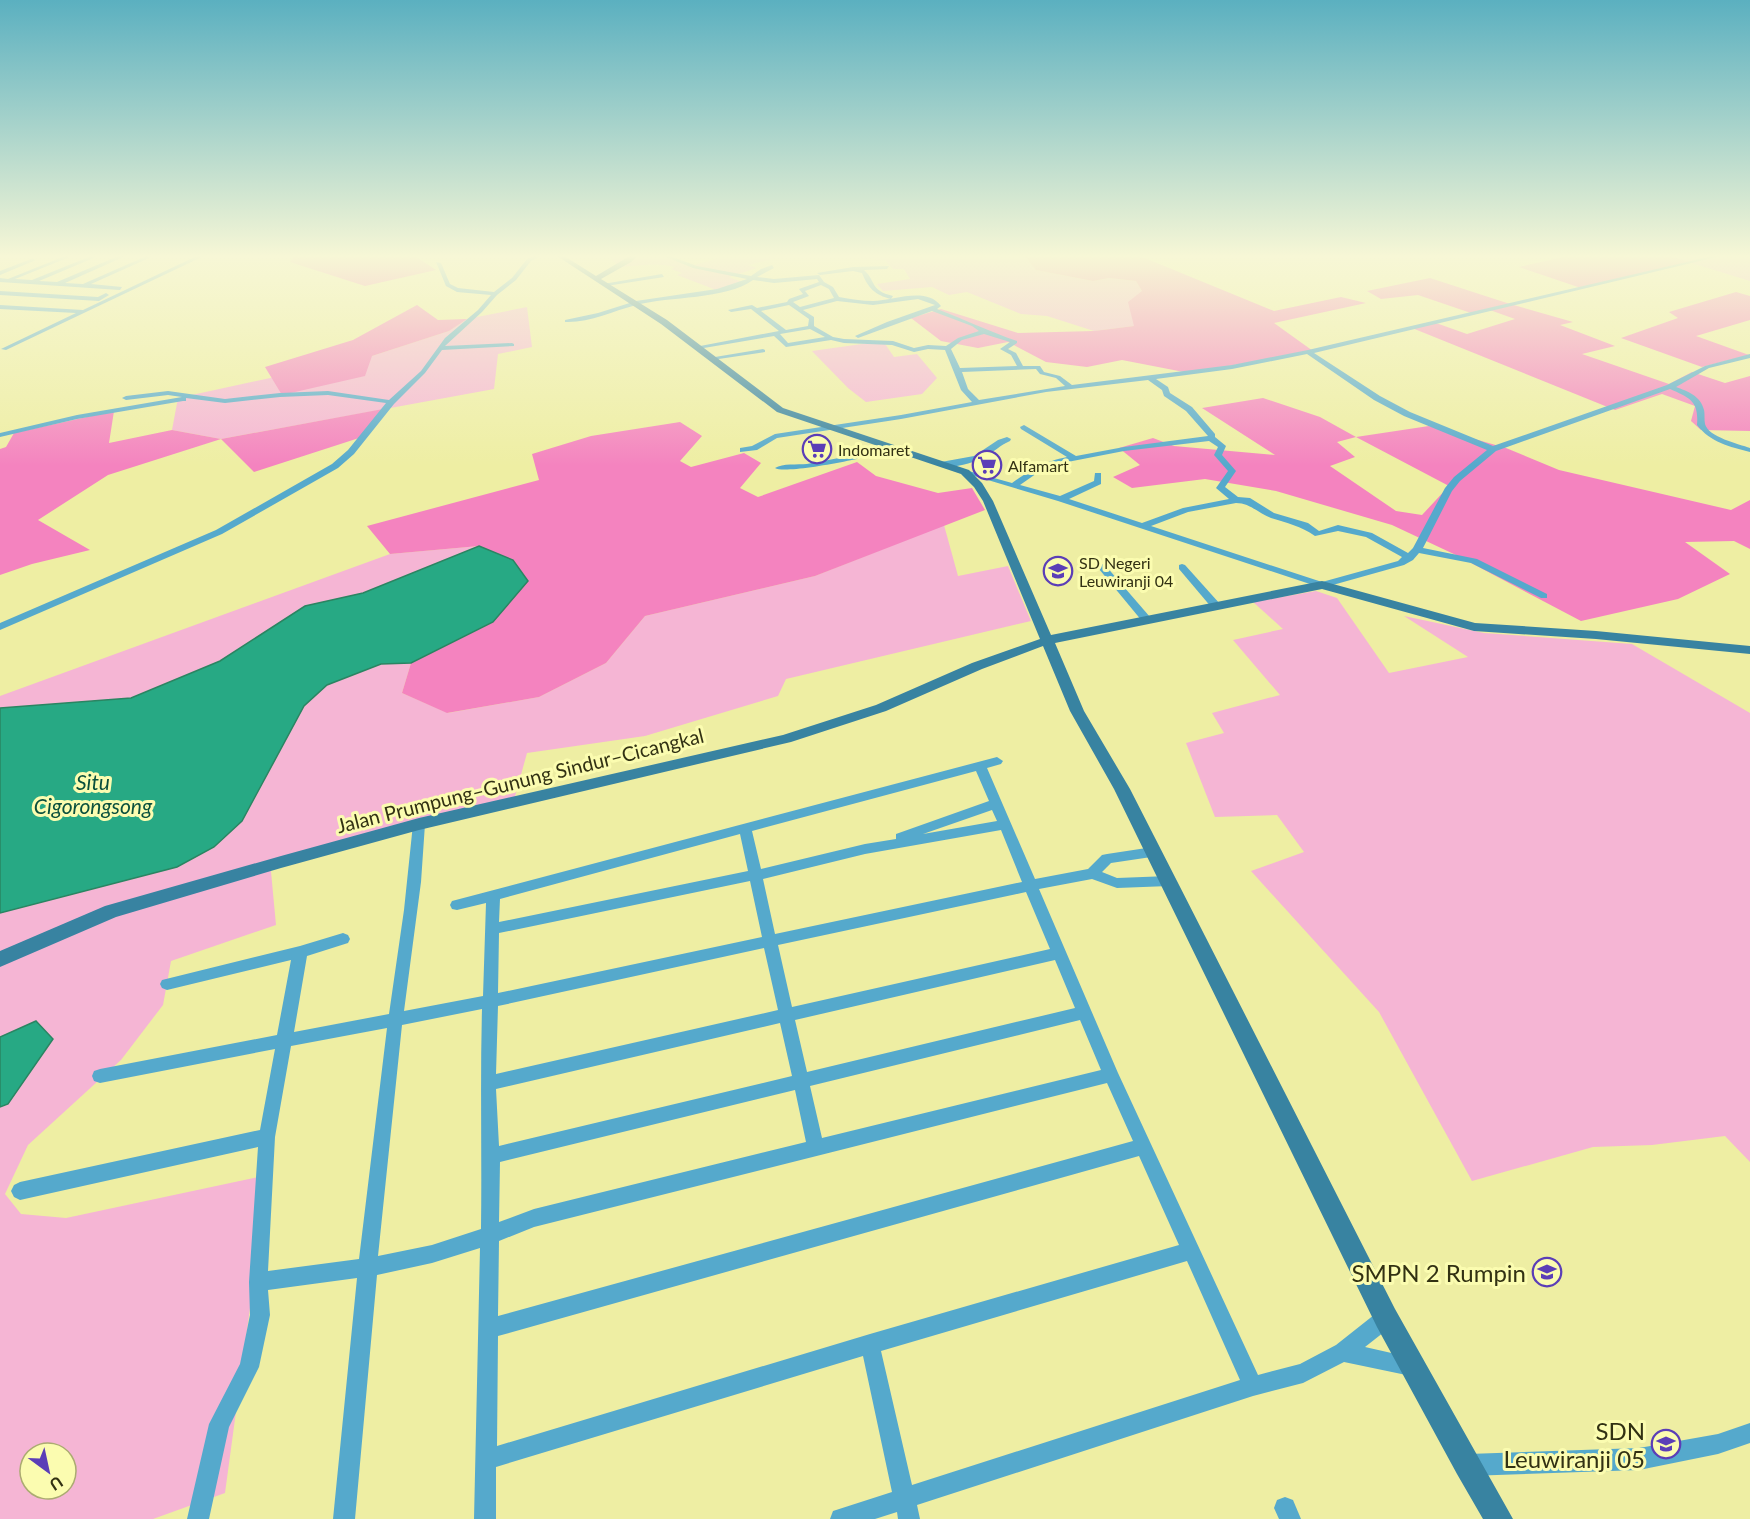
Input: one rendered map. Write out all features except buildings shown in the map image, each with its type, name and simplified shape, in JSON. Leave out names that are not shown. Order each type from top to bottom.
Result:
[{"type":"main road","points":[[667,325],[780,410],[964,472],[978,485],[988,501],[1077,711],[1122,789],[1169,880],[1411,1366],[1499,1519]]},
{"type":"main road","points":[[1322,585],[1474,627],[1505,631],[1596,635],[1746,651]]},
{"type":"main road","name":"Jalan Prumpung–Gunung Sindur–Cicangkal","points":[[0,959],[111,911],[419,824],[786,739],[881,708],[977,666],[1048,640],[1322,585]]},
{"type":"street","points":[[4,349],[53,325]]},
{"type":"street","points":[[0,627],[219,532],[335,466],[351,452],[391,402],[423,372],[440,348],[465,325]]},
{"type":"street","points":[[776,325],[785,332]]},
{"type":"street","points":[[858,336],[884,325]]},
{"type":"street","points":[[974,325],[984,332],[1015,342],[1003,349],[1014,354],[1021,368]]},
{"type":"street","points":[[743,450],[754,448],[776,436],[1071,387],[1232,367],[1424,325]]},
{"type":"street","points":[[698,347],[812,327],[831,338],[893,343],[914,350],[928,347],[947,348],[960,339],[984,332]]},
{"type":"street","points":[[775,333],[786,345],[850,334],[868,342]]},
{"type":"street","points":[[440,348],[512,345]]},
{"type":"street","points":[[947,348],[964,390],[978,403]]},
{"type":"street","points":[[712,358],[763,351]]},
{"type":"street","points":[[1308,352],[1377,398],[1407,414],[1493,449]]},
{"type":"street","points":[[964,472],[1061,500],[1322,585],[1401,563],[1414,554],[1452,484],[1465,470],[1493,449],[1670,387],[1707,367],[1750,356]]},
{"type":"street","points":[[957,369],[998,370],[1038,367],[1042,373],[1059,377],[1071,387]]},
{"type":"street","points":[[1149,377],[1197,416],[1212,436],[1211,438],[1222,446],[1218,455],[1232,471],[1220,488],[1236,500]]},
{"type":"street","points":[[1670,387],[1688,395],[1699,404],[1703,410],[1701,425],[1706,433],[1717,440],[1750,450]]},
{"type":"street","points":[[126,398],[168,393],[225,401],[328,393],[391,402]]},
{"type":"street","points":[[0,435],[77,417],[196,398]]},
{"type":"street","points":[[1024,427],[1074,458]]},
{"type":"street","points":[[1013,486],[1050,463],[1211,438]]},
{"type":"street","points":[[941,464],[964,462],[987,452],[996,443],[1007,439]]},
{"type":"street","points":[[779,468],[810,467],[889,448]]},
{"type":"street","points":[[1061,500],[1098,482],[1098,475]]},
{"type":"street","points":[[1142,526],[1186,510],[1247,500],[1270,515],[1305,525],[1318,534],[1338,528],[1369,535],[1414,554],[1474,561],[1544,596]]},
{"type":"street","points":[[1102,567],[1146,619]]},
{"type":"street","points":[[1182,567],[1216,606]]},
{"type":"street","points":[[457,905],[997,761]]},
{"type":"street","points":[[980,766],[1111,1075],[1253,1386]]},
{"type":"street","points":[[865,849],[995,804]]},
{"type":"street","points":[[344,1519],[367,1267],[419,824]]},
{"type":"street","points":[[492,929],[756,875],[865,849],[1004,825]]},
{"type":"street","points":[[745,829],[816,1149]]},
{"type":"street","points":[[1092,874],[1107,859],[1153,852]]},
{"type":"street","points":[[100,1076],[490,1001],[1092,874],[1118,883],[1169,880]]},
{"type":"street","points":[[484,1519],[491,1156],[488,1083],[493,895]]},
{"type":"street","points":[[167,984],[300,952],[343,939]]},
{"type":"street","points":[[198,1519],[219,1424],[249,1367],[260,1315],[258,1282],[267,1137],[300,952]]},
{"type":"street","points":[[488,1083],[1059,953]]},
{"type":"street","points":[[491,1156],[1085,1012]]},
{"type":"street","points":[[258,1282],[417,1258],[489,1236],[534,1218],[1111,1075]]},
{"type":"street","points":[[20,1191],[267,1137]]},
{"type":"street","points":[[488,1329],[1144,1146]]},
{"type":"street","points":[[486,1460],[870,1344],[1191,1251]]},
{"type":"street","points":[[841,1519],[1253,1386],[1303,1373],[1344,1352],[1386,1318]]},
{"type":"street","points":[[870,1344],[909,1519]]},
{"type":"street","points":[[1344,1352],[1411,1366]]},
{"type":"street","points":[[1466,1465],[1639,1459],[1718,1444],[1750,1433]]},
{"type":"shaded area","points":[[381,325],[458,325],[449,331],[372,356],[365,376],[282,395],[265,367],[353,340]]},
{"type":"shaded area","points":[[458,325],[529,325],[532,347],[498,354],[494,389],[221,439],[172,430],[178,398],[372,356],[449,331]]},
{"type":"shaded area","points":[[920,325],[992,325],[1018,333],[1094,331],[1134,326],[1277,325],[1313,351],[1189,373],[1122,360],[1087,367],[1046,362],[1008,342],[978,348],[941,341]]},
{"type":"shaded area","points":[[1075,325],[1134,325],[1134,326],[1094,331]]},
{"type":"shaded area","points":[[1441,325],[1467,334],[1496,325],[1560,325],[1615,346],[1582,354],[1669,384],[1692,372],[1725,383],[1750,376],[1750,431],[1701,430],[1691,421],[1695,406],[1662,394],[1615,410],[1412,328]]},
{"type":"shaded area","points":[[1658,325],[1734,325],[1696,336],[1749,355],[1702,367],[1621,338]]},
{"type":"shaded area","points":[[883,341],[894,357],[917,354],[937,378],[922,394],[866,402],[848,388],[812,351]]},
{"type":"shaded area","points":[[1263,398],[1320,417],[1356,437],[1429,426],[1506,448],[1559,470],[1731,510],[1750,500],[1750,549],[1734,541],[1685,542],[1730,574],[1678,599],[1581,621],[1458,556],[1392,525],[1276,491],[1205,479],[1132,488],[1113,477],[1140,465],[1119,448],[1153,438],[1174,446],[1275,455],[1202,408]],"holes":[[[1356,437],[1449,486],[1422,515],[1396,511],[1330,466],[1355,457],[1337,442]]]},
{"type":"shaded area","points":[[383,409],[359,438],[254,472],[221,439]]},
{"type":"shaded area","points":[[114,411],[109,443],[172,430],[221,439],[108,475],[38,520],[90,550],[32,564],[0,575],[0,449],[6,447],[14,433]]},
{"type":"shaded area","points":[[680,422],[702,436],[680,461],[691,467],[744,453],[761,463],[740,488],[758,497],[857,462],[876,476],[938,493],[972,488],[985,510],[815,576],[645,616],[606,663],[539,697],[447,713],[402,693],[411,663],[493,622],[479,546],[390,554],[367,526],[539,480],[532,454],[591,436]]},
{"type":"shaded area","points":[[944,525],[958,576],[1008,566],[1031,621],[786,679],[778,696],[645,736],[527,753],[514,800],[270,861],[276,925],[171,961],[163,1005],[121,1060],[28,1145],[5,1194],[21,1214],[66,1218],[268,1175],[225,1493],[153,1519],[0,1519],[0,913],[177,867],[214,847],[242,821],[304,706],[327,685],[381,664],[411,663],[402,693],[448,713],[539,697],[606,663],[645,616],[815,576]]},
{"type":"shaded area","points":[[479,546],[363,593],[305,606],[220,661],[131,698],[0,708],[0,696],[390,554]]},
{"type":"shaded area","points":[[1316,591],[1337,598],[1389,673],[1468,657],[1404,616],[1484,633],[1632,644],[1750,713],[1750,1162],[1725,1136],[1652,1145],[1593,1147],[1472,1181],[1379,1012],[1251,871],[1304,852],[1277,815],[1215,817],[1186,743],[1224,733],[1212,713],[1280,695],[1233,640],[1283,629],[1253,602]]},
{"type":"water","name":"Situ Cigorongsong","points":[[479,546],[513,560],[528,581],[493,622],[411,663],[381,664],[327,685],[304,706],[242,821],[214,847],[177,867],[0,913],[0,708],[131,698],[220,661],[305,606],[363,593]]},
{"type":"water","points":[[36,1021],[53,1039],[8,1104],[0,1107],[0,1037]]},
{"type":"place","name":"Indomaret","points":[[817,449]]},
{"type":"place","name":"Alfamart","points":[[987,465]]},
{"type":"place","name":"SD Negeri Leuwiranji 04","points":[[1058,571]]},
{"type":"place","name":"SMPN 2 Rumpin","points":[[1547,1272]]},
{"type":"place","name":"SDN Leuwiranji 05","points":[[1666,1444]]}]
